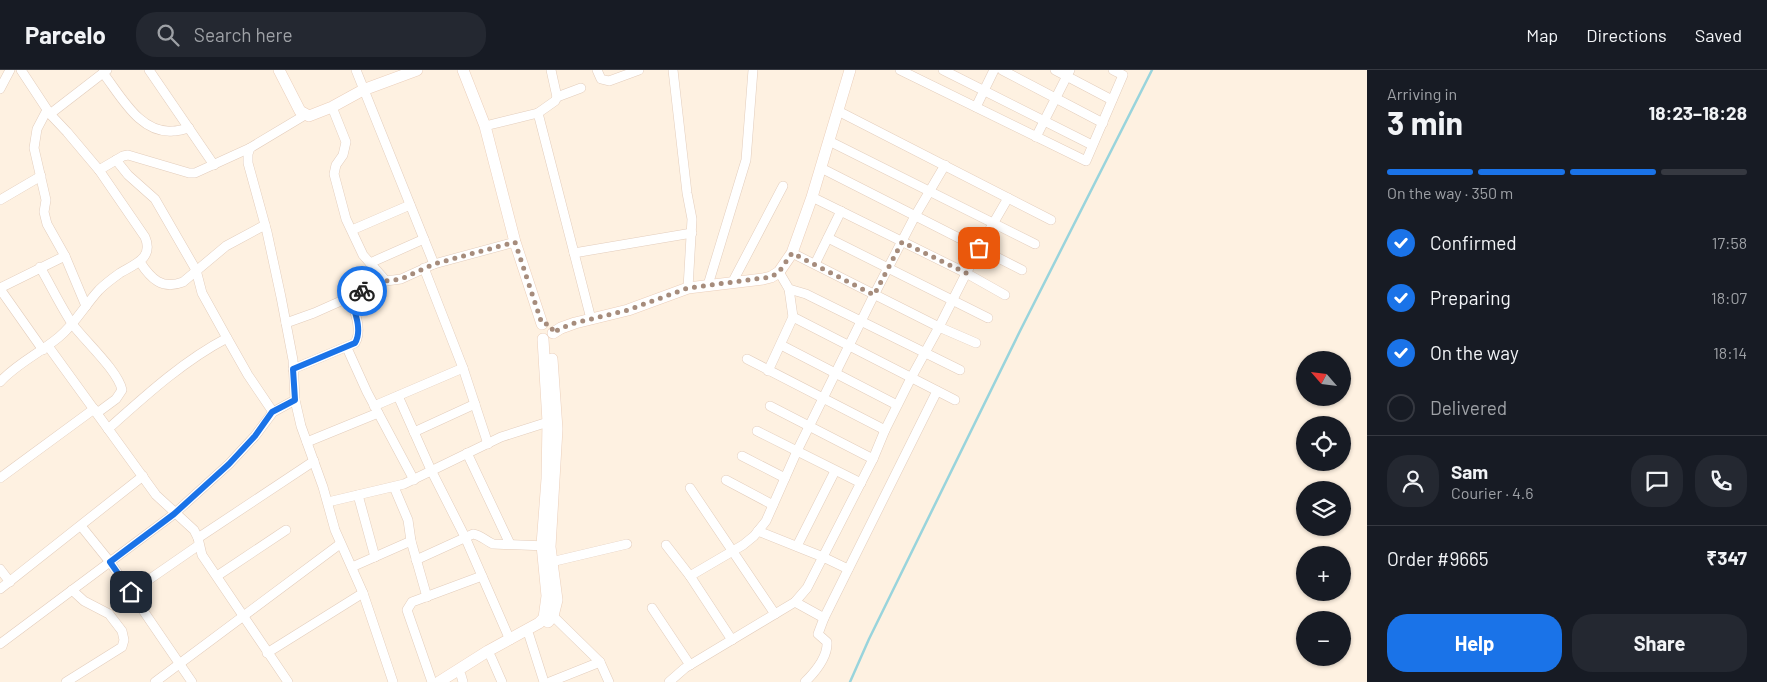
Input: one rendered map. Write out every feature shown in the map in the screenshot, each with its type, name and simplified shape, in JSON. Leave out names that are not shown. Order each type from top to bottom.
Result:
[{"type":"street","points":[[1,378],[45,348],[73,324],[99,290],[140,262],[148,250],[148,244],[99,170],[48,112],[21,70]]},
{"type":"street","points":[[150,70],[214,165]]},
{"type":"street","points":[[279,70],[294,102],[304,115]]},
{"type":"street","points":[[356,70],[434,264]]},
{"type":"street","points":[[99,170],[123,156],[132,155],[149,162],[195,174],[250,148],[304,115],[316,114],[363,90],[417,70]]},
{"type":"street","points":[[463,70],[485,126],[515,242],[542,324],[538,328],[538,333],[549,336],[566,326],[628,310],[688,288],[763,279],[779,272],[792,253],[812,198],[850,70]]},
{"type":"street","points":[[551,70],[557,97]]},
{"type":"street","points":[[597,70],[601,79],[609,81],[639,70]]},
{"type":"street","points":[[673,70],[686,186],[692,220],[688,288]]},
{"type":"street","points":[[708,285],[746,160],[753,70]]},
{"type":"street","points":[[900,70],[1086,161],[1123,75],[1113,70]]},
{"type":"street","points":[[943,70],[1092,145]]},
{"type":"street","points":[[976,107],[994,70]]},
{"type":"street","points":[[1002,70],[1103,123]]},
{"type":"street","points":[[1055,70],[1069,73],[1112,100]]},
{"type":"street","points":[[86,306],[64,256],[47,224],[44,212],[46,200],[34,148],[37,129],[48,112],[106,72],[142,122],[150,127],[173,132],[189,128]]},
{"type":"street","points":[[0,89],[6,73]]},
{"type":"street","points":[[1036,137],[1069,73]]},
{"type":"street","points":[[485,126],[538,113],[555,101],[557,97],[581,88]]},
{"type":"street","points":[[332,107],[346,142],[343,155],[336,165],[334,174],[346,219],[364,255],[386,281]]},
{"type":"street","points":[[838,111],[1051,220]]},
{"type":"street","points":[[538,113],[592,319]]},
{"type":"street","points":[[830,141],[1035,244]]},
{"type":"street","points":[[250,148],[248,163],[265,225],[286,323],[293,369],[295,400],[307,442],[328,502],[335,530],[363,593],[393,682]]},
{"type":"street","points":[[116,160],[128,175],[155,199],[196,270],[202,293],[248,375],[272,412]]},
{"type":"street","points":[[690,576],[743,545],[766,521],[874,295],[944,165]]},
{"type":"street","points":[[821,168],[1022,270]]},
{"type":"street","points":[[0,200],[41,176]]},
{"type":"street","points":[[732,282],[783,186]]},
{"type":"street","points":[[812,198],[966,273],[1005,295]]},
{"type":"street","points":[[670,682],[680,678],[690,665],[795,602],[807,588],[873,459],[911,378],[979,248],[1008,198]]},
{"type":"street","points":[[352,230],[410,205]]},
{"type":"street","points":[[816,264],[842,211]]},
{"type":"street","points":[[140,262],[150,277],[166,284],[174,285],[183,282],[226,246],[265,225]]},
{"type":"street","points":[[574,253],[692,233]]},
{"type":"street","points":[[828,238],[988,318]]},
{"type":"street","points":[[370,263],[424,239]]},
{"type":"street","points":[[286,323],[314,313],[386,281],[401,279],[434,264],[515,242]]},
{"type":"street","points":[[792,253],[939,327],[976,343]]},
{"type":"street","points":[[64,256],[0,288],[95,411],[156,496],[174,514],[188,523],[198,541],[202,555],[288,682]]},
{"type":"street","points":[[0,478],[95,411],[116,399],[122,390],[108,367],[73,324],[40,267]]},
{"type":"street","points":[[424,268],[463,368],[488,444]]},
{"type":"street","points":[[768,371],[793,317],[789,289],[779,272]]},
{"type":"street","points":[[789,289],[806,294],[960,370]]},
{"type":"street","points":[[293,369],[347,348],[355,343],[359,330],[350,296]]},
{"type":"street","points":[[793,317],[955,400]]},
{"type":"street","points":[[439,682],[488,651],[539,623],[544,618],[547,596],[549,336]]},
{"type":"street","points":[[458,680],[491,657],[546,625],[553,616],[556,588],[546,546],[557,429],[549,336]]},
{"type":"street","points":[[108,429],[165,379],[211,346],[227,338]]},
{"type":"street","points":[[781,345],[898,405]]},
{"type":"street","points":[[347,348],[376,410],[414,480]]},
{"type":"street","points":[[747,359],[885,430]]},
{"type":"street","points":[[307,442],[376,410],[398,396],[463,368]]},
{"type":"street","points":[[805,682],[816,670],[827,647],[827,642],[818,634],[824,618],[937,391]]},
{"type":"street","points":[[398,396],[431,470],[465,537],[510,640]]},
{"type":"street","points":[[0,644],[174,514],[229,464],[255,436],[272,412],[295,400]]},
{"type":"street","points":[[414,432],[475,404]]},
{"type":"street","points":[[770,406],[873,459]]},
{"type":"street","points":[[328,502],[414,480],[501,437],[548,422]]},
{"type":"street","points":[[757,431],[860,483]]},
{"type":"street","points":[[467,453],[510,544]]},
{"type":"street","points":[[742,456],[785,478]]},
{"type":"street","points":[[131,592],[198,541],[314,461]]},
{"type":"street","points":[[797,546],[835,471]]},
{"type":"street","points":[[0,589],[143,476]]},
{"type":"street","points":[[726,480],[773,505]]},
{"type":"street","points":[[394,486],[408,520],[411,541],[427,597]]},
{"type":"street","points":[[690,488],[774,614]]},
{"type":"street","points":[[358,495],[375,557]]},
{"type":"street","points":[[80,526],[110,562],[192,682]]},
{"type":"street","points":[[217,576],[286,530]]},
{"type":"street","points":[[758,531],[848,569]]},
{"type":"street","points":[[416,560],[473,534],[479,535],[488,542],[546,546]]},
{"type":"street","points":[[352,568],[411,541]]},
{"type":"street","points":[[155,682],[340,544]]},
{"type":"street","points":[[551,562],[627,544]]},
{"type":"street","points":[[666,546],[690,576],[732,640]]},
{"type":"street","points":[[0,569],[10,582]]},
{"type":"street","points":[[432,682],[407,610],[412,602],[482,576]]},
{"type":"street","points":[[66,682],[122,647],[124,640],[122,631],[109,614],[84,601],[72,590]]},
{"type":"street","points":[[267,653],[363,593]]},
{"type":"street","points":[[795,602],[824,618]]},
{"type":"street","points":[[652,608],[690,665]]},
{"type":"street","points":[[553,616],[600,662],[609,682]]},
{"type":"street","points":[[529,635],[544,682]]},
{"type":"street","points":[[491,657],[502,682]]},
{"type":"street","points":[[550,682],[600,662]]},
{"type":"waterway","points":[[850,682],[869,639],[1020,331],[1152,70]]},
{"type":"way so far","points":[[362,291],[386,281],[409,276],[434,264],[515,242],[542,324],[549,324],[553,333],[575,323],[628,310],[688,288],[771,277],[779,272],[792,253],[874,295],[902,242],[966,273],[979,248]]},
{"type":"route","points":[[131,592],[110,562],[174,514],[229,464],[255,436],[272,412],[295,400],[293,369],[347,348],[355,343],[359,330],[350,296],[362,291]]}]
